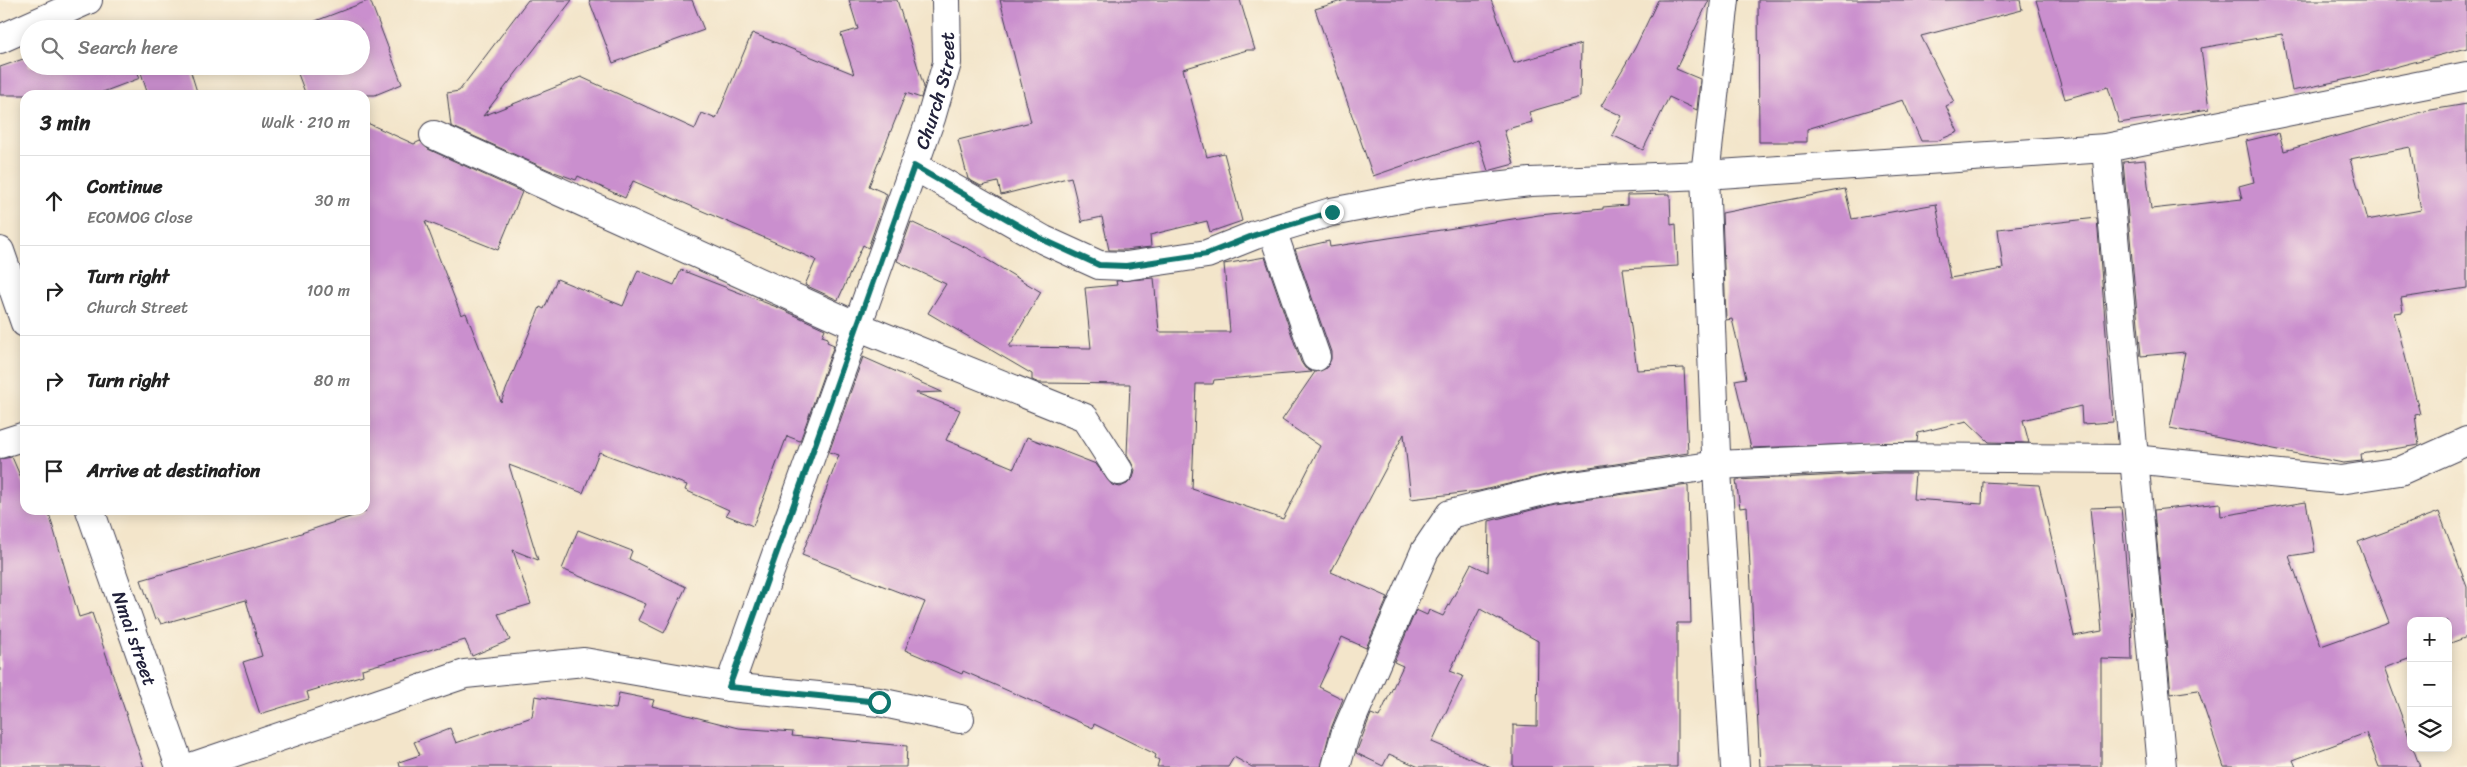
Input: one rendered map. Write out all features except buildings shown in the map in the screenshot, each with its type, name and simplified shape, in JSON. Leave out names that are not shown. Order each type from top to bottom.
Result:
[{"type":"street","points":[[44,20],[88,0]]},
{"type":"street","name":"Church Street","points":[[729,687],[914,166],[947,62],[946,0]]},
{"type":"street","points":[[1725,0],[1705,175],[1717,465],[1735,767]]},
{"type":"street","points":[[0,40],[20,31]]},
{"type":"street","points":[[914,166],[1044,240],[1099,265],[1126,266],[1207,254],[1272,230],[1332,212],[1427,194],[1530,182],[1705,175],[2106,148],[2467,76]]},
{"type":"street","points":[[434,135],[857,326],[1085,418],[1119,470]]},
{"type":"street","points":[[2106,148],[2162,767]]},
{"type":"street","points":[[1272,230],[1316,357]]},
{"type":"street","points":[[0,252],[20,309]]},
{"type":"street","points":[[0,444],[20,438]]},
{"type":"street","points":[[1336,767],[1345,735],[1425,551],[1450,514],[1552,489],[1717,465],[1883,457],[2133,460],[2340,480],[2400,471],[2467,441]]},
{"type":"street","name":"Nmai street","points":[[92,515],[180,767]]},
{"type":"street","points":[[191,767],[465,674],[584,662],[729,687],[879,702],[960,719]]},
{"type":"route","points":[[879,702],[729,687],[914,166],[1044,240],[1099,265],[1126,266],[1207,254],[1255,235],[1332,212]]}]
